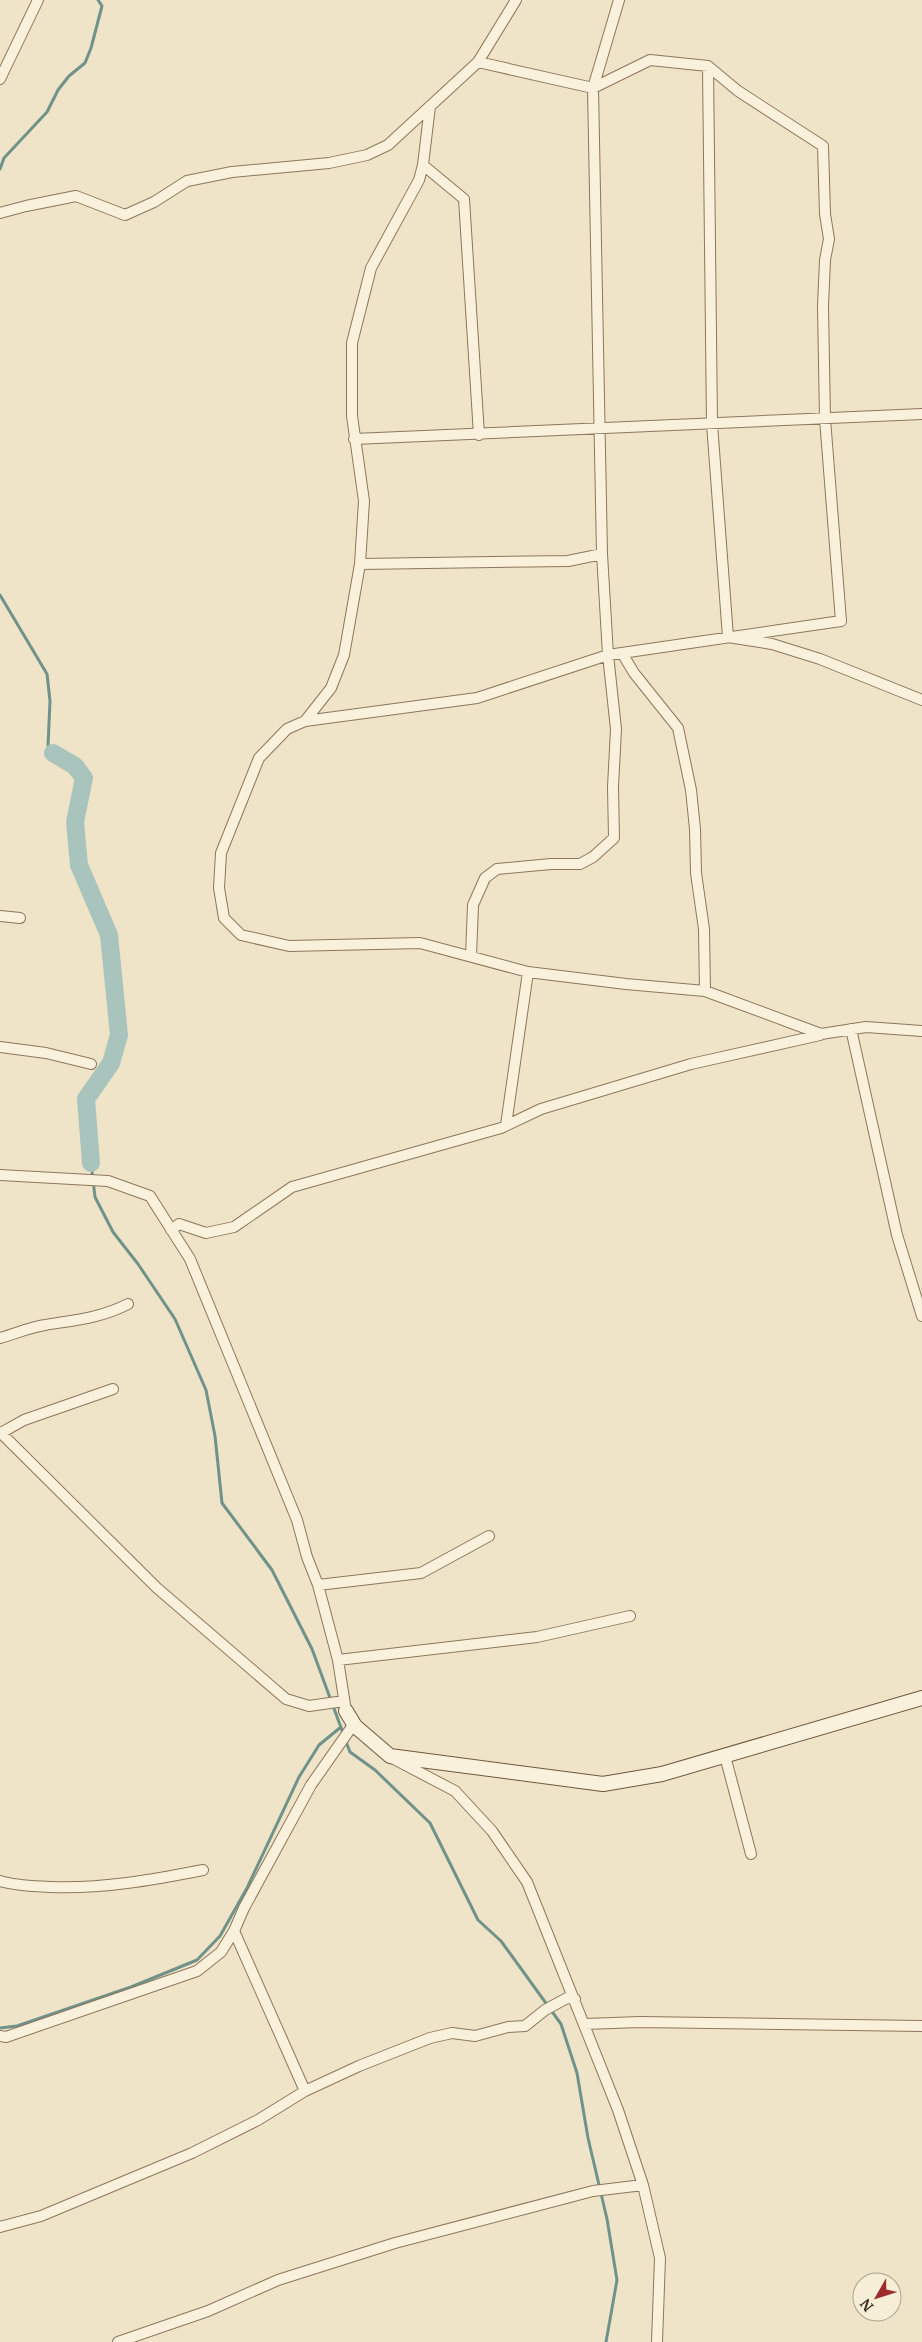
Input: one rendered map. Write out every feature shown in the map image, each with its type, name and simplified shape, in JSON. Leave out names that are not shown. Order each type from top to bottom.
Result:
[{"type":"street","points":[[0,79],[38,0]]},
{"type":"street","points":[[0,214],[26,206],[76,196],[125,215],[154,202],[187,181],[232,172],[329,163],[368,155],[388,145],[478,62],[516,0]]},
{"type":"street","points":[[471,956],[473,905],[485,878],[497,869],[551,864],[580,864],[593,857],[614,838],[612,787],[616,730],[608,655],[602,554],[593,88],[619,0]]},
{"type":"street","points":[[478,62],[593,88],[650,60],[708,66],[738,91],[823,146],[825,214],[829,239],[825,260],[823,306],[825,419],[841,621],[608,655],[477,698],[305,721],[287,729],[260,758],[221,853],[219,888],[224,918],[241,935],[289,946],[420,943],[528,972],[705,991],[821,1034]]},
{"type":"street","points":[[708,66],[712,424],[728,637]]},
{"type":"street","points":[[305,721],[332,688],[344,655],[360,564],[364,501],[352,416],[352,343],[371,268],[419,180],[423,165],[430,106]]},
{"type":"street","points":[[423,165],[464,199],[479,435]]},
{"type":"street","points":[[354,439],[479,435],[922,414]]},
{"type":"street","points":[[360,564],[568,561],[602,554]]},
{"type":"street","points":[[728,637],[772,644],[812,657],[922,700]]},
{"type":"street","points":[[622,653],[634,673],[678,728],[691,790],[696,829],[696,873],[704,929],[705,991]]},
{"type":"street","points":[[0,916],[20,918]]},
{"type":"street","points":[[506,1125],[528,972]]},
{"type":"street","points":[[171,1230],[179,1224],[206,1234],[234,1227],[292,1187],[506,1125],[541,1109],[691,1064],[821,1034],[851,1029],[866,1027],[922,1031]]},
{"type":"street","points":[[851,1029],[896,1236],[922,1316]]},
{"type":"street","points":[[0,1047],[46,1053],[91,1064]]},
{"type":"street","points":[[0,1175],[108,1181],[150,1196],[190,1259],[297,1520],[307,1557],[318,1584],[338,1660],[342,1704],[353,1727],[390,1756],[455,1791],[492,1831],[527,1882],[575,1998],[618,2110],[643,2185],[660,2258],[657,2342]]},
{"type":"street","points":[[0,1338],[43,1325],[78,1322],[111,1313],[128,1304]]},
{"type":"street","points":[[113,1389],[24,1420],[0,1433],[157,1588],[286,1699],[310,1706],[342,1704]]},
{"type":"street","points":[[318,1584],[421,1573],[489,1536]]},
{"type":"street","points":[[338,1660],[537,1637],[630,1616]]},
{"type":"street","points":[[390,1756],[604,1784],[662,1774],[922,1698]]},
{"type":"street","points":[[0,2036],[6,2037],[198,1971],[221,1952],[234,1931],[244,1908],[310,1786],[353,1727]]},
{"type":"street","points":[[725,1756],[751,1854]]},
{"type":"street","points":[[0,1881],[14,1886],[77,1888],[137,1884],[203,1870]]},
{"type":"street","points":[[234,1931],[304,2092]]},
{"type":"street","points":[[0,2227],[41,2216],[192,2153],[258,2120],[304,2092],[359,2066],[430,2038],[452,2033],[475,2036],[508,2027],[525,2026],[544,2010],[567,1998],[575,1998]]},
{"type":"street","points":[[585,2024],[640,2022],[922,2026]]},
{"type":"street","points":[[118,2342],[208,2311],[278,2280],[395,2243],[593,2191],[643,2185]]},
{"type":"waterway","points":[[0,169],[4,158],[47,112],[58,90],[69,76],[85,63],[102,6],[98,0]]},
{"type":"waterway","points":[[0,595],[47,674],[50,701],[48,746],[53,753]]},
{"type":"waterway","points":[[53,753],[75,766],[84,778],[75,822],[79,865],[109,935],[119,1035],[111,1063],[86,1099],[91,1163]]},
{"type":"waterway","points":[[91,1163],[95,1197],[113,1232],[138,1264],[175,1319],[206,1390],[215,1436],[222,1503],[272,1570],[312,1649],[343,1733]]},
{"type":"waterway","points":[[0,2028],[17,2026],[131,1987],[197,1960],[220,1936],[247,1888],[299,1777],[319,1745],[341,1727]]},
{"type":"waterway","points":[[345,1739],[350,1752],[375,1770],[430,1823],[478,1920],[501,1941],[561,2024],[577,2073],[588,2138],[607,2219],[617,2280],[606,2342]]}]
